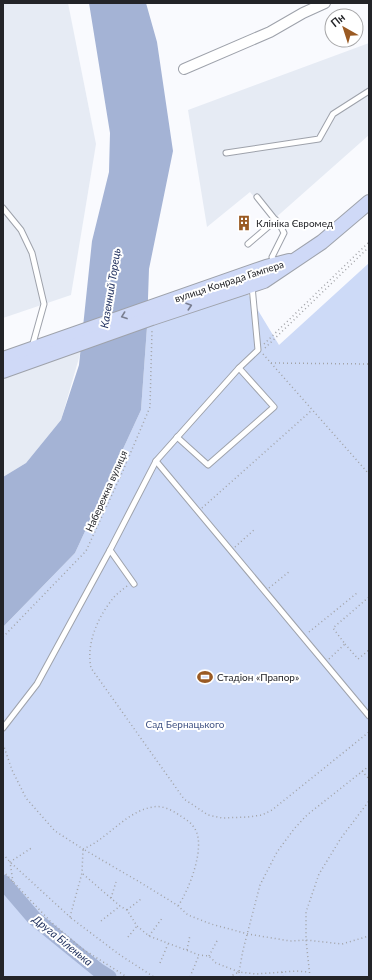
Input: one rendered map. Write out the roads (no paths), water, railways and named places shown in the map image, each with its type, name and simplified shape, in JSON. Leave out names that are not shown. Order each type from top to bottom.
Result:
[{"type":"main road","name":"вулиця Конрада Гампера","points":[[59,345],[161,303],[251,279],[264,281],[322,242],[369,202]]},
{"type":"main road","name":"вулиця Конрада Гампера","points":[[59,345],[152,318],[251,279],[277,264],[297,259]]},
{"type":"main road","points":[[3,370],[33,354],[59,345]]},
{"type":"main road","points":[[3,359],[33,354]]},
{"type":"street","points":[[184,69],[270,32],[303,13],[325,3]]},
{"type":"lane","points":[[226,153],[319,138],[333,114],[369,91]]},
{"type":"lane","points":[[257,197],[276,220],[284,233],[272,256],[277,264]]},
{"type":"lane","points":[[3,208],[21,230],[32,253],[44,304],[33,354]]},
{"type":"lane","points":[[248,244],[276,220]]},
{"type":"lane","points":[[3,728],[37,684],[110,550],[156,461],[239,368],[258,350],[251,279]]},
{"type":"lane","points":[[177,437],[208,465],[274,407],[239,368]]},
{"type":"lane","points":[[156,461],[369,716]]},
{"type":"lane","points":[[110,550],[133,582]]},
{"type":"water","name":"Казенний Торець","points":[[89,3],[146,3],[157,42],[173,151],[149,269],[147,327],[141,410],[75,553],[3,627],[3,477],[26,463],[61,420],[79,365],[92,241],[109,172],[110,133]]},
{"type":"waterway","name":"Друга Біленька","points":[[3,882],[34,918],[98,970],[109,977]]},
{"type":"place","name":"Клініка Євромед","points":[[244,223]]},
{"type":"place","name":"Стадіон «Прапор»","points":[[205,677]]},
{"type":"park label","name":"Сад Бернацького","points":[[185,724]]}]
